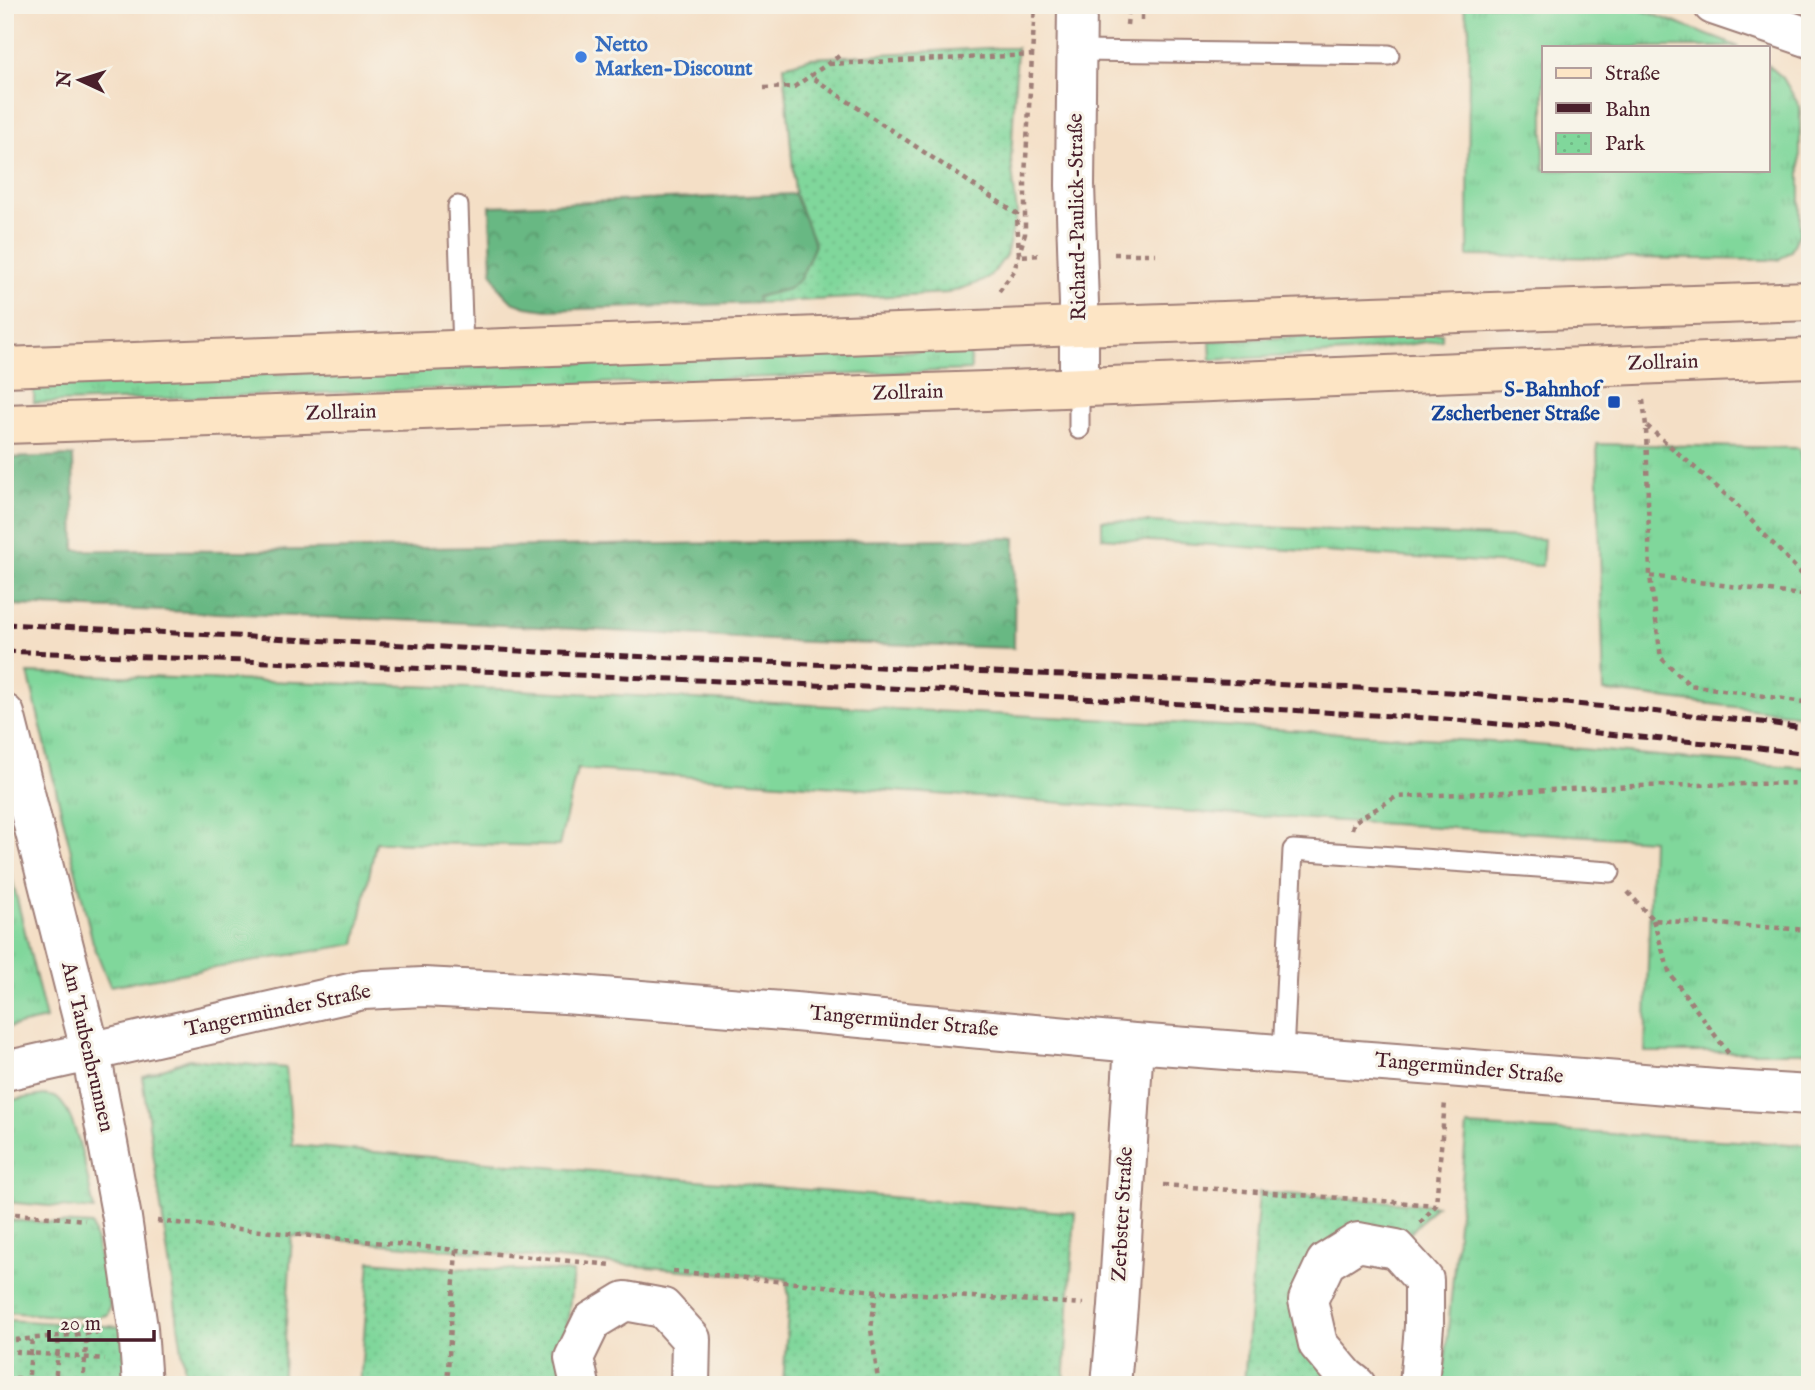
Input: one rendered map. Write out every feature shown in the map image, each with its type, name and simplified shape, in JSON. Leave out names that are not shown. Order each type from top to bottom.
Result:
[{"type":"main road","points":[[5,367],[1810,301]]},
{"type":"main road","name":"Zollrain","points":[[5,425],[1810,358]]},
{"type":"street","name":"Richard-Paulick-Straße","points":[[1077,5],[1075,185],[1079,387]]},
{"type":"street","points":[[1713,5],[1810,38]]},
{"type":"street","name":"Am Taubenbrunnen","points":[[7,720],[91,1053],[122,1218],[138,1328],[142,1385]]},
{"type":"street","name":"Tangermünder Straße","points":[[5,1071],[363,990],[423,987],[565,994],[1134,1043],[1716,1090],[1810,1095]]},
{"type":"street","name":"Zerbster Straße","points":[[1111,1385],[1134,1043]]},
{"type":"street","points":[[1356,1385],[1318,1344],[1308,1300],[1326,1262],[1358,1242],[1396,1249],[1424,1280],[1424,1326],[1419,1385]]},
{"type":"street","points":[[580,1385],[574,1358],[592,1321],[625,1301],[663,1308],[691,1339],[690,1385]]},
{"type":"lane","points":[[1078,51],[1389,55]]},
{"type":"lane","points":[[458,206],[463,349]]},
{"type":"lane","name":"Richard-Paulick-Straße","points":[[1079,387],[1079,429]]},
{"type":"lane","points":[[1283,1055],[1293,850],[1610,872]]},
{"type":"path","points":[[996,294],[1014,271],[1025,234],[1025,176],[1035,5]]},
{"type":"path","points":[[828,64],[1033,55]]},
{"type":"path","points":[[764,88],[794,87],[839,56]]},
{"type":"path","points":[[810,76],[1017,214],[1019,256]]},
{"type":"path","points":[[1019,256],[1078,253]]},
{"type":"path","points":[[1638,364],[1646,426],[1650,576],[1661,658],[1690,685],[1810,703]]},
{"type":"path","points":[[1646,426],[1733,501],[1810,583]]},
{"type":"path","points":[[1650,576],[1810,596]]},
{"type":"path","points":[[1345,853],[1354,822],[1396,797],[1634,786],[1810,783]]},
{"type":"path","points":[[1610,872],[1653,920],[1670,974],[1730,1056]]},
{"type":"path","points":[[1653,920],[1810,930]]},
{"type":"path","points":[[1396,1249],[1436,1205],[1448,1067]]},
{"type":"path","points":[[1124,1183],[1436,1205]]},
{"type":"path","points":[[5,1213],[86,1220]]},
{"type":"path","points":[[447,1385],[456,1250]]},
{"type":"path","points":[[876,1291],[871,1329],[881,1385]]},
{"type":"path","points":[[5,1341],[138,1328]]},
{"type":"path","points":[[83,1384],[87,1333]]},
{"type":"path","points":[[55,1383],[59,1336]]},
{"type":"path","points":[[28,1382],[32,1338]]},
{"type":"path","points":[[5,1350],[113,1360]]},
{"type":"path","points":[[5,1377],[28,1382],[96,1385]]},
{"type":"green space","points":[[1463,5],[1629,5],[1736,46],[1542,46],[1542,172],[1770,172],[1770,67],[1783,78],[1800,107],[1800,232],[1791,251],[1778,260],[1468,256],[1469,27]]},
{"type":"green space","points":[[1017,48],[1011,160],[1017,214],[1006,255],[994,272],[983,281],[948,293],[758,303],[757,297],[789,289],[801,278],[815,245],[795,194],[784,66],[811,58]]},
{"type":"green space","points":[[795,194],[815,245],[801,278],[789,289],[758,297],[758,303],[547,310],[512,302],[501,291],[492,272],[490,206]]},
{"type":"green space","points":[[1442,333],[1442,340],[1348,353],[1211,360],[1210,341]]},
{"type":"green space","points":[[970,349],[971,370],[34,403],[34,382]]},
{"type":"green space","points":[[1597,444],[1799,448],[1810,510],[1810,716],[1604,691]]},
{"type":"green space","points":[[73,456],[75,550],[245,551],[1015,538],[1014,648],[808,642],[448,622],[12,605],[5,579],[5,458]]},
{"type":"green space","points":[[1102,520],[1544,539],[1542,566],[1102,538]]},
{"type":"green space","points":[[28,673],[498,689],[1171,723],[1526,744],[1810,768],[1810,1052],[1645,1052],[1652,840],[1208,813],[577,769],[559,846],[376,842],[355,944],[110,986],[93,943]]},
{"type":"green space","points":[[5,849],[46,1019],[5,1028]]},
{"type":"green space","points":[[189,1059],[286,1068],[293,1145],[1075,1213],[1064,1385],[783,1385],[789,1298],[786,1279],[292,1236],[282,1385],[187,1385],[142,1077]]},
{"type":"green space","points":[[44,1095],[55,1097],[70,1116],[81,1149],[94,1210],[5,1202],[5,1101]]},
{"type":"green space","points":[[1467,1126],[1810,1145],[1810,1385],[1443,1385]]},
{"type":"green space","points":[[1259,1192],[1436,1205],[1396,1249],[1358,1242],[1308,1300],[1356,1385],[1244,1385]]},
{"type":"green space","points":[[5,1220],[92,1225],[110,1305],[107,1315],[98,1319],[5,1312]]},
{"type":"green space","points":[[370,1261],[454,1268],[573,1272],[561,1385],[360,1385]]},
{"type":"green space","points":[[5,1320],[138,1328],[142,1385],[5,1385]]},
{"type":"railway","points":[[5,624],[537,652],[1449,692],[1754,721],[1810,729]]},
{"type":"railway","points":[[5,651],[958,691],[1444,719],[1810,754]]},
{"type":"place","name":"Netto Marken-Discount","points":[[581,57]]},
{"type":"place","name":"S-Bahnhof Zscherbener Straße","points":[[1614,402]]}]
